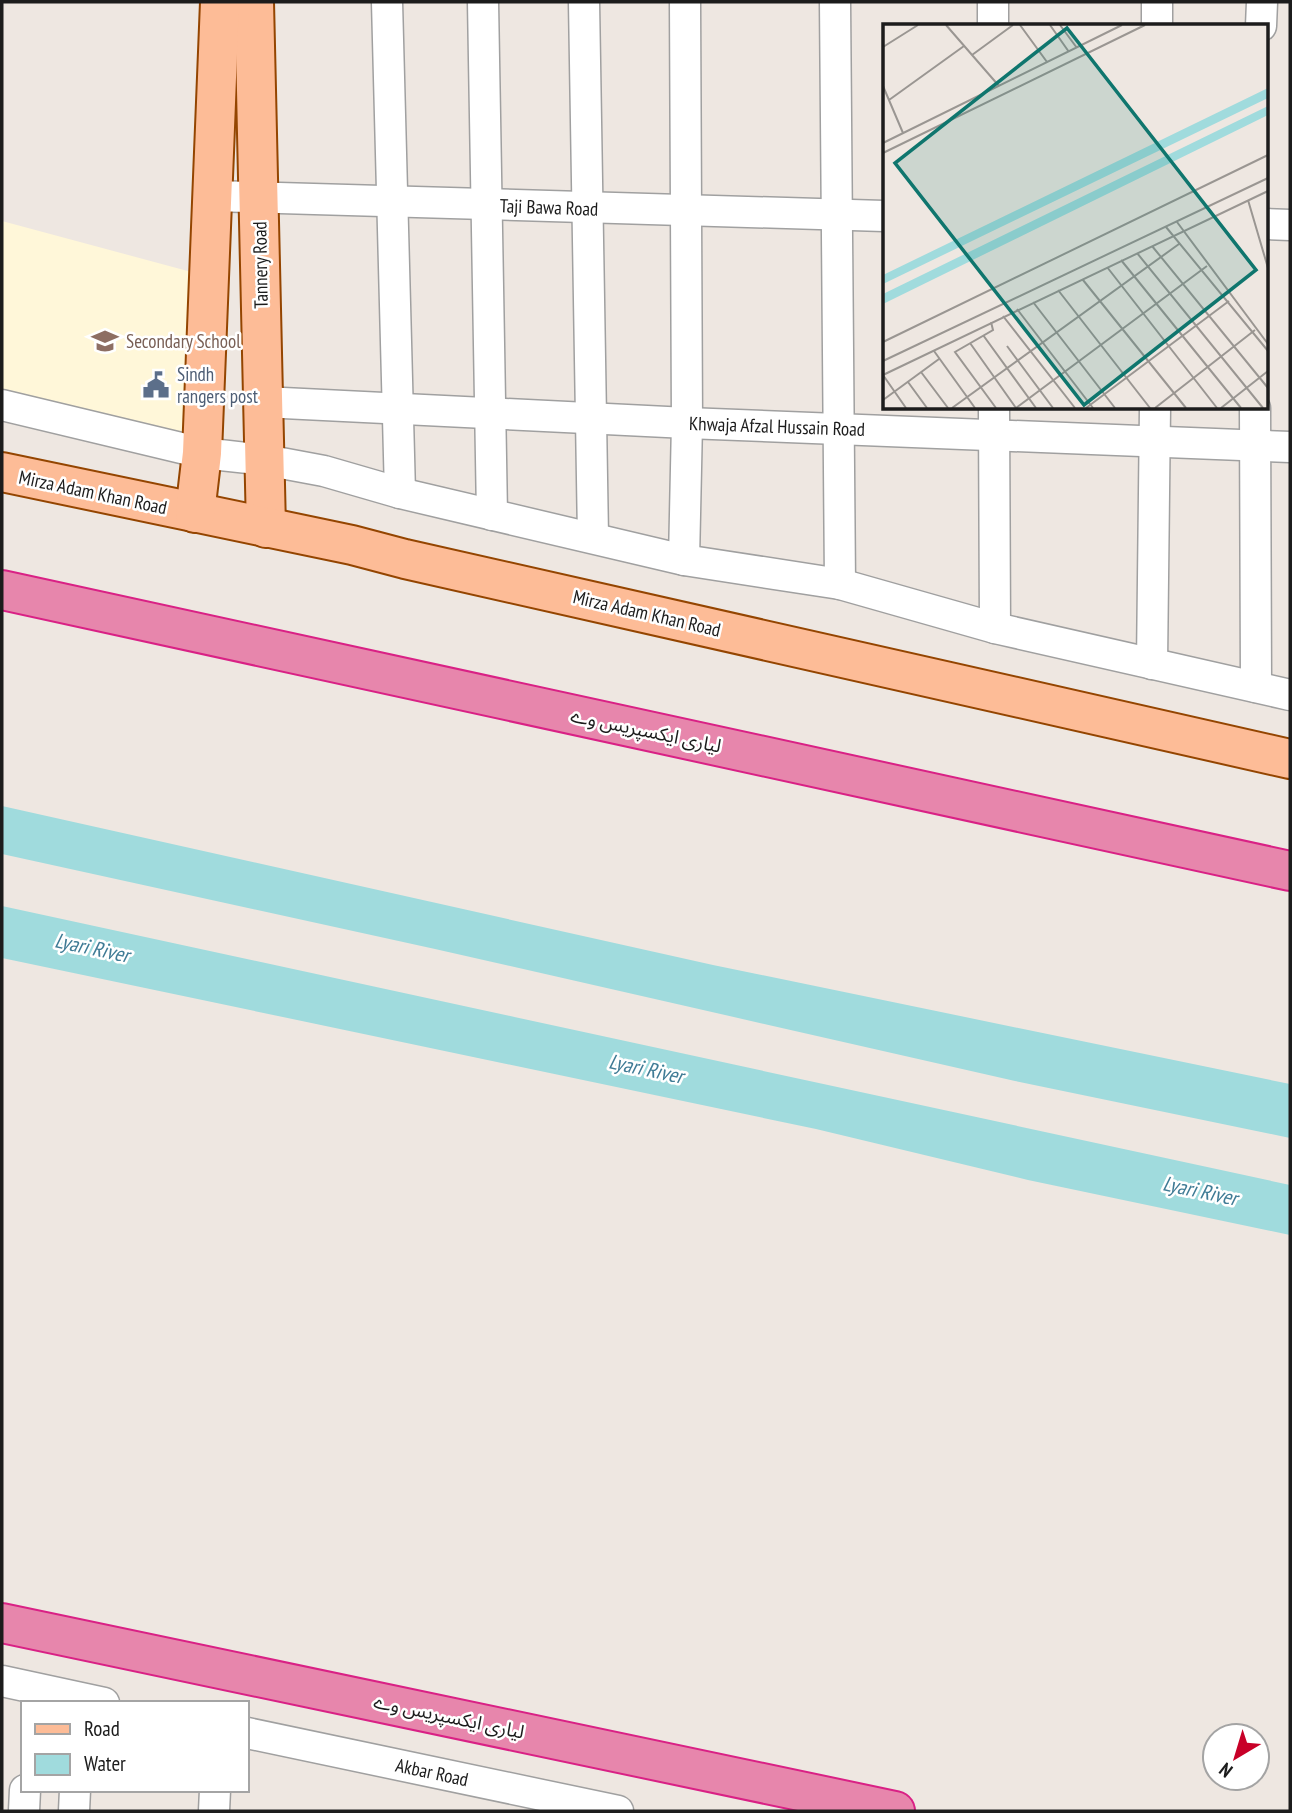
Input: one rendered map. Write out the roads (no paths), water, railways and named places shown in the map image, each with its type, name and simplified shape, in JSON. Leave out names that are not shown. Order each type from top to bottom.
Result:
[{"type":"highway","name":"لیاری ایکسپریس وے","points":[[2,590],[1290,871]]},
{"type":"highway","name":"لیاری ایکسپریس وے","points":[[2,1623],[895,1811]]},
{"type":"main road","points":[[195,513],[202,453],[220,2]]},
{"type":"main road","name":"Tannery Road","points":[[254,2],[266,528]]},
{"type":"main road","name":"Mirza Adam Khan Road","points":[[2,472],[352,545],[1290,759]]},
{"type":"street","points":[[387,2],[400,493]]},
{"type":"street","points":[[483,2],[492,515]]},
{"type":"street","points":[[584,2],[593,537]]},
{"type":"street","points":[[684,560],[687,423],[685,2]]},
{"type":"street","points":[[835,2],[840,584]]},
{"type":"street","points":[[993,2],[993,24]]},
{"type":"street","points":[[1157,2],[1157,24]]},
{"type":"street","points":[[1261,24],[1262,2]]},
{"type":"street","name":"Taji Bawa Road","points":[[214,196],[883,216]]},
{"type":"street","points":[[1268,224],[1290,225]]},
{"type":"street","name":"Khwaja Afzal Hussain Road","points":[[263,402],[838,429],[994,421],[1154,440],[1290,447]]},
{"type":"street","points":[[2,405],[202,453],[265,460],[324,471],[400,493],[684,560],[840,584],[995,628],[1290,695]]},
{"type":"street","points":[[1153,664],[1155,410]]},
{"type":"street","points":[[1255,410],[1256,687]]},
{"type":"street","points":[[994,421],[995,628]]},
{"type":"street","points":[[18,1690],[88,1701]]},
{"type":"street","name":"Akbar Road","points":[[248,1733],[528,1802],[618,1811]]},
{"type":"street","points":[[24,1811],[25,1792]]},
{"type":"street","points":[[74,1811],[75,1792]]},
{"type":"street","points":[[214,1811],[215,1792]]},
{"type":"water","points":[[2,806],[713,965],[1290,1084],[1290,1138],[1015,1081],[2,854]]},
{"type":"water","name":"Lyari River","points":[[2,906],[1290,1185],[1290,1235],[1028,1180],[816,1129],[2,958]]},
{"type":"place","name":"Secondary School","points":[[105,341]]},
{"type":"place","name":"Sindh rangers post","points":[[156,385]]}]
